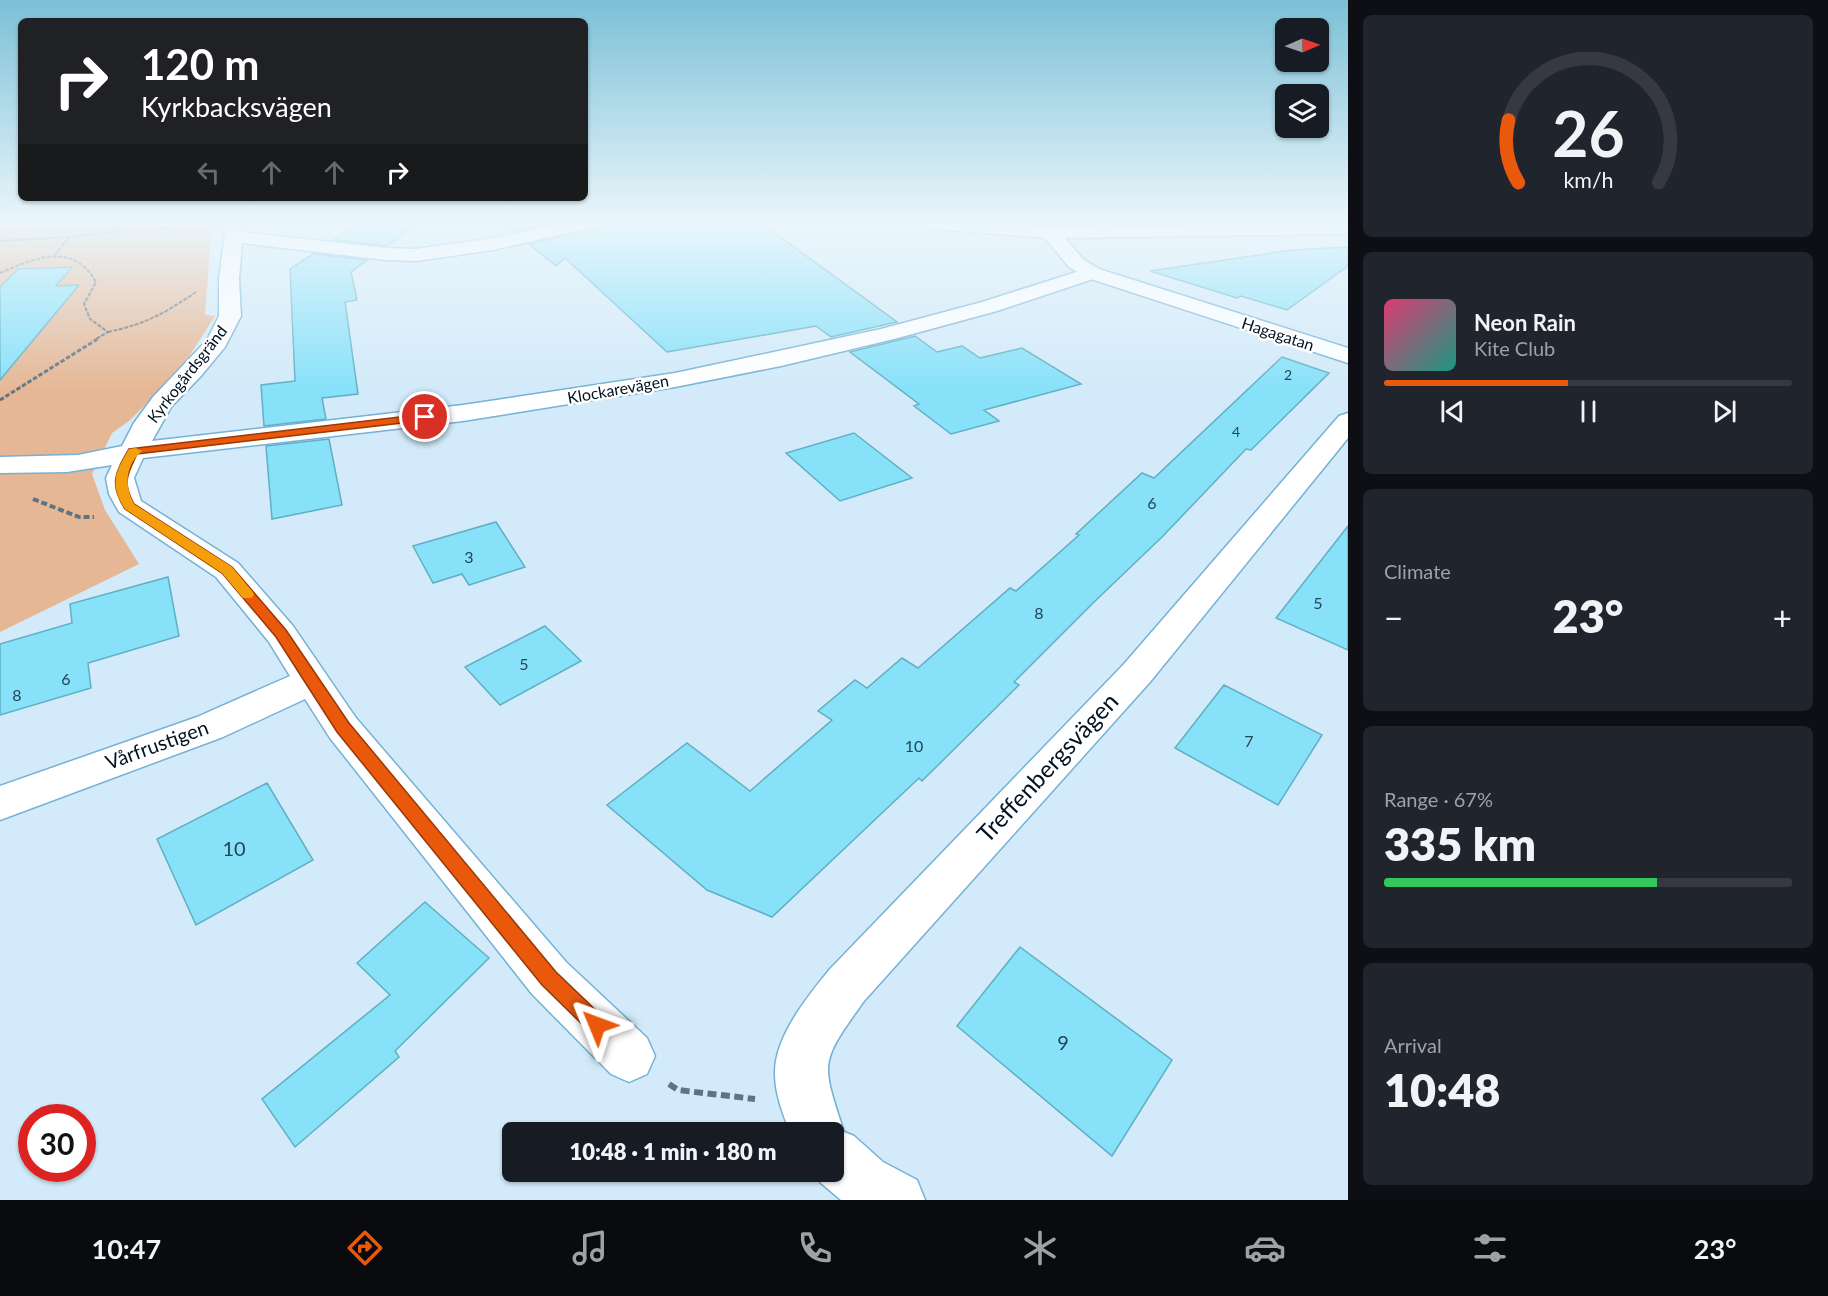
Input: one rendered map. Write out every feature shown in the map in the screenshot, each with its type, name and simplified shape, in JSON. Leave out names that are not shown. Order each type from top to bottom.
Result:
[{"type":"street","name":"Kyrkogårdsgränd","points":[[229,278],[230,316],[226,327],[193,370],[162,402],[147,423],[120,478],[123,494],[129,506],[227,570],[281,634],[343,728],[549,978],[629,1056]]},
{"type":"street","name":"Klockarevägen","points":[[0,465],[91,462],[133,452],[537,403],[708,373],[868,338],[1018,299],[1078,278]]},
{"type":"street","name":"Hagagatan","points":[[1107,278],[1348,356]]},
{"type":"street","name":"Treffenbergsvägen","points":[[811,1118],[801,1064],[816,1026],[847,985],[1137,673],[1348,421]]},
{"type":"street","name":"Vårfrustigen","points":[[0,803],[210,727],[312,681]]},
{"type":"street","points":[[844,1167],[878,1192],[897,1200]]},
{"type":"path","points":[[94,278],[96,282],[84,304],[90,319],[108,332]]},
{"type":"path","points":[[0,400],[29,378],[70,357],[108,332],[137,326],[165,313],[199,290],[229,283]]},
{"type":"path","points":[[27,496],[79,517],[146,517]]},
{"type":"path","points":[[629,1056],[678,1090],[811,1118]]},
{"type":"shaded area","points":[[0,278],[208,278],[205,315],[215,316],[181,369],[129,421],[112,433],[92,474],[105,510],[139,564],[0,632]]},
{"type":"building","points":[[9,278],[63,278],[56,286],[79,285],[0,380],[0,287]]},
{"type":"building","points":[[290,278],[352,278],[357,300],[345,302],[358,394],[322,398],[326,419],[264,426],[261,385],[295,381]]},
{"type":"building","points":[[587,278],[837,278],[897,322],[831,337],[816,326],[667,352]]},
{"type":"building","points":[[1173,278],[1331,278],[1287,310],[1241,296],[1237,298]]},
{"type":"building","points":[[915,336],[937,352],[962,346],[980,358],[1022,348],[1081,384],[984,410],[999,421],[951,434],[914,406],[919,404],[850,352]]},
{"type":"building","points":[[1282,357],[1329,373],[1251,450],[1246,449],[1163,536],[1014,682],[1019,685],[922,781],[919,778],[772,917],[707,890],[607,805],[687,743],[750,791],[832,720],[818,711],[855,680],[867,688],[902,658],[918,668],[1010,588],[1016,591],[1079,535],[1076,534],[1142,473],[1154,478]]},
{"type":"building","points":[[854,433],[912,478],[840,501],[786,453]]},
{"type":"building","points":[[329,439],[342,505],[272,519],[266,446]]},
{"type":"building","points":[[496,522],[525,567],[469,585],[462,574],[433,583],[413,546]]},
{"type":"building","points":[[1348,526],[1348,650],[1276,618]]},
{"type":"building","points":[[168,577],[179,636],[88,663],[91,688],[0,715],[0,644],[72,623],[70,604]]},
{"type":"building","points":[[545,626],[581,661],[500,705],[465,667]]},
{"type":"building","points":[[1224,685],[1322,735],[1278,805],[1175,748]]},
{"type":"building","points":[[267,783],[313,860],[196,925],[157,839]]},
{"type":"building","points":[[425,902],[489,958],[395,1051],[399,1057],[295,1147],[262,1099],[390,995],[357,963]]},
{"type":"building","points":[[1020,947],[1172,1060],[1112,1156],[957,1026]]},
{"type":"slow traffic","points":[[136,451],[133,452],[120,478],[123,494],[129,506],[227,570],[248,594]]},
{"type":"route","points":[[425,417],[133,452],[120,478],[123,494],[129,506],[227,570],[281,634],[343,728],[549,978],[597,1025]]}]
